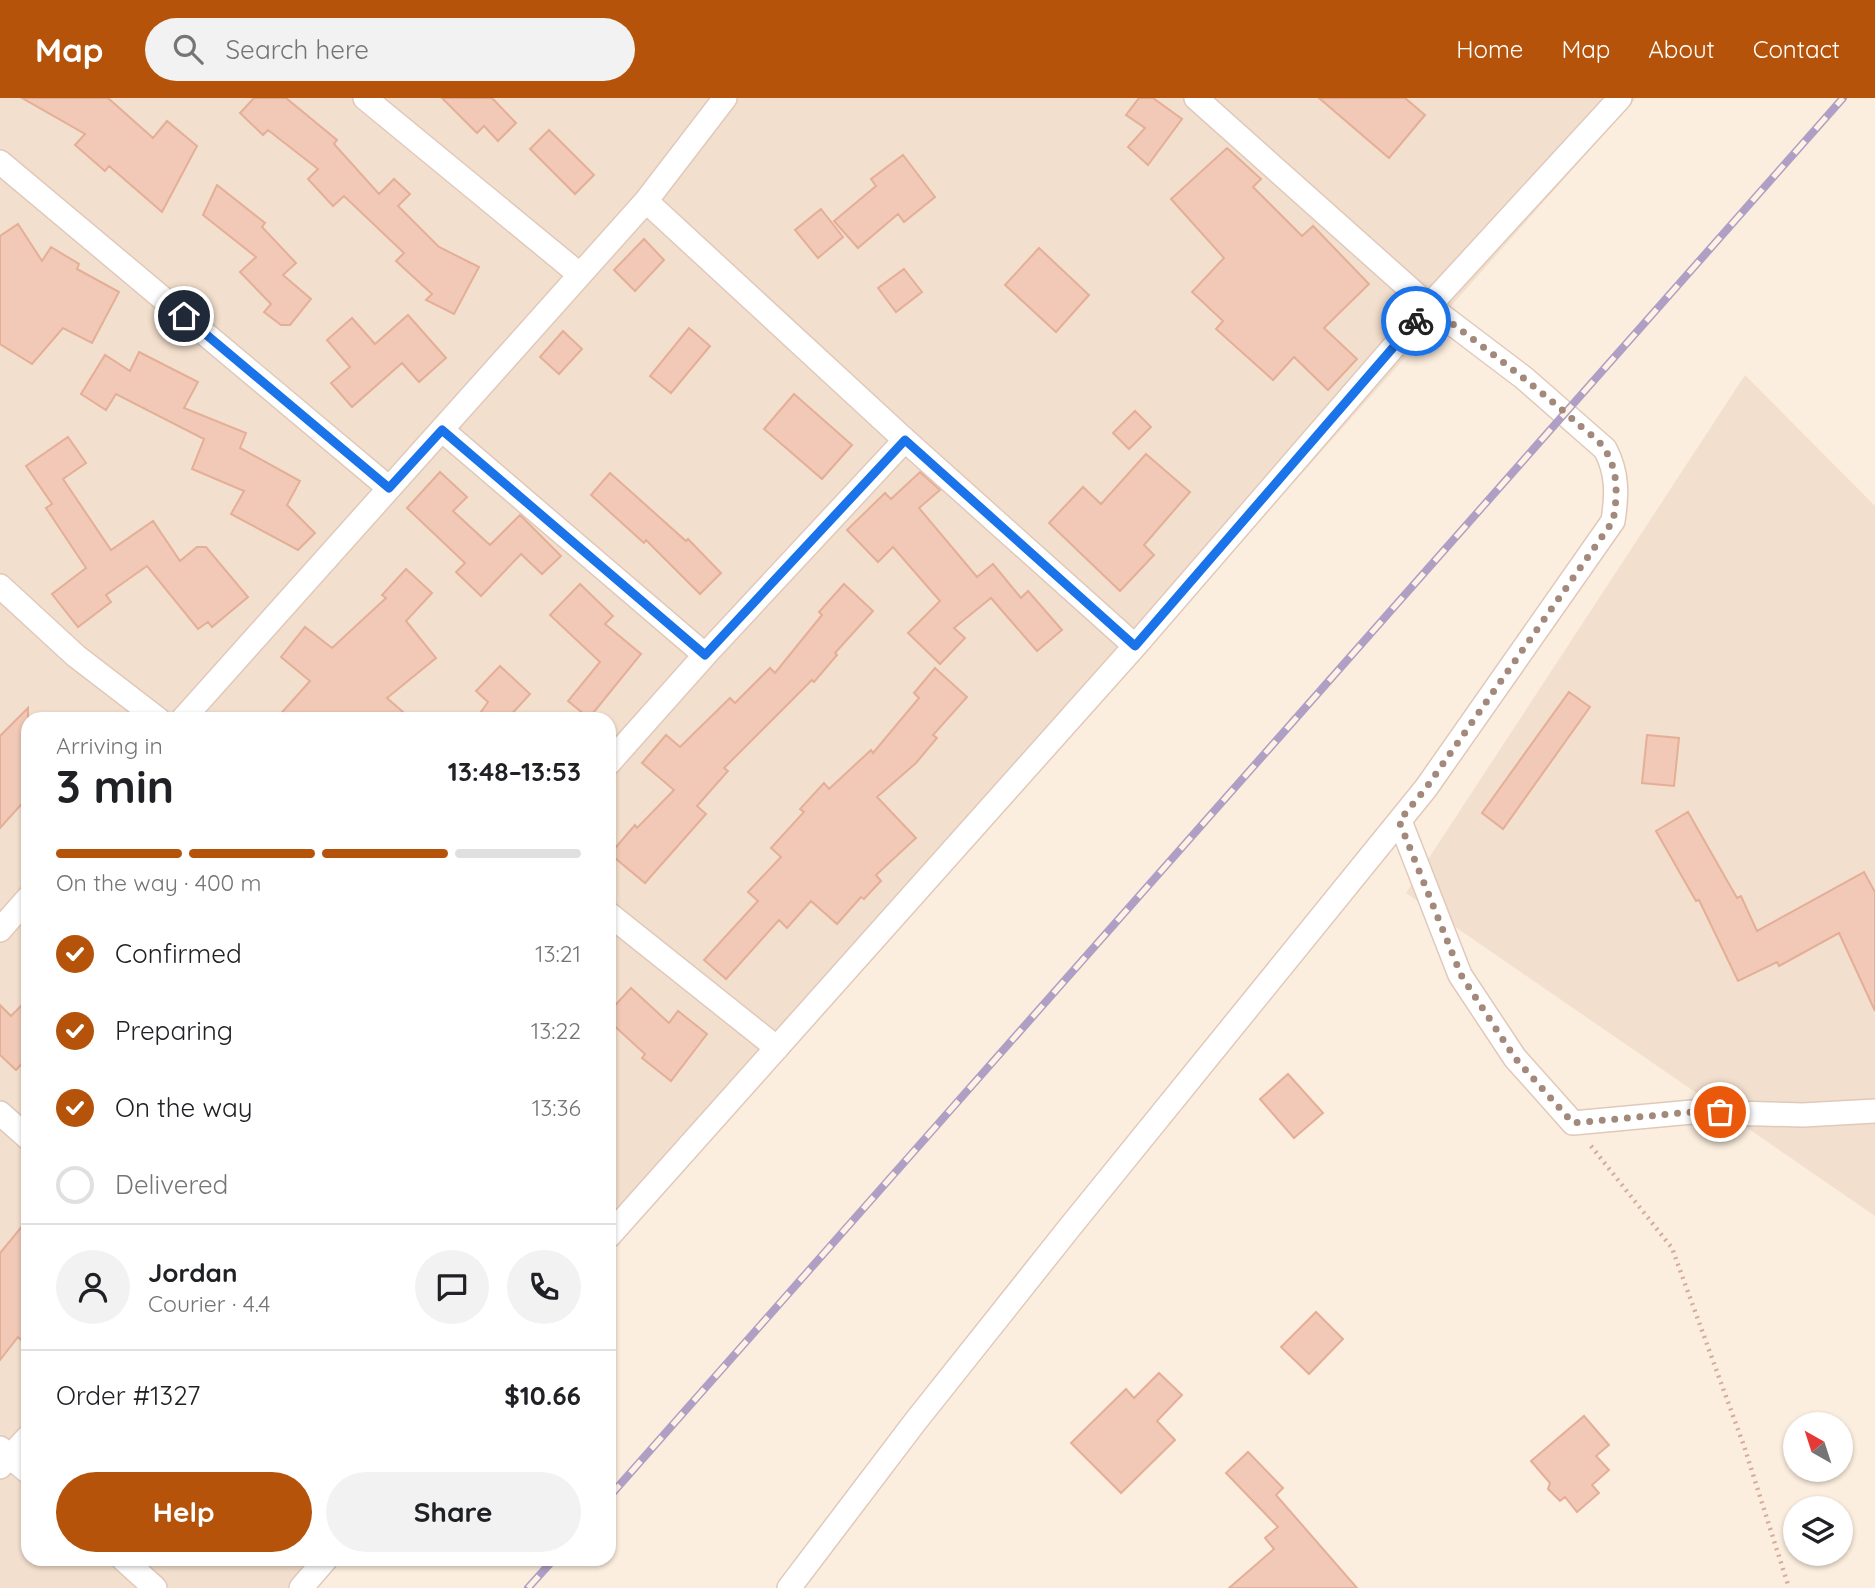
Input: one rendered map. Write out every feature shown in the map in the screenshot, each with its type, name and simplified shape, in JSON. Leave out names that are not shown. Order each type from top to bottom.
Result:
[{"type":"street","points":[[365,98],[579,274]]},
{"type":"street","points":[[189,712],[646,201],[725,98]]},
{"type":"street","points":[[789,1588],[915,1422],[1070,1227],[1426,788],[1613,521],[1617,497],[1616,481],[1605,449],[1524,378],[1429,306],[1196,98]]},
{"type":"street","points":[[616,1228],[1135,646],[1429,306],[1620,98]]},
{"type":"street","points":[[0,162],[389,488]]},
{"type":"street","points":[[646,201],[905,440],[1135,646]]},
{"type":"street","points":[[442,430],[705,655]]},
{"type":"street","points":[[616,755],[905,440]]},
{"type":"street","points":[[0,586],[76,656],[149,712]]},
{"type":"street","points":[[1399,821],[1461,975],[1515,1058],[1573,1123],[1692,1112],[1803,1115],[1875,1111]]},
{"type":"street","points":[[0,930],[21,906]]},
{"type":"street","points":[[616,920],[777,1048]]},
{"type":"street","points":[[0,1114],[21,1132]]},
{"type":"street","points":[[21,1443],[4,1457],[21,1468]]},
{"type":"street","points":[[131,1566],[155,1588]]},
{"type":"street","points":[[301,1588],[321,1566]]},
{"type":"path","points":[[1573,1123],[1672,1248],[1744,1446],[1789,1588]]},
{"type":"shaded area","points":[[0,98],[1636,98],[616,1245],[616,712],[21,712],[21,1566],[332,1566],[312,1588],[0,1588]]},
{"type":"shaded area","points":[[1745,375],[1875,506],[1875,1216],[1406,893]]},
{"type":"building","points":[[22,98],[108,98],[153,138],[167,121],[197,146],[162,212],[109,166],[105,171],[75,145],[85,134]]},
{"type":"building","points":[[254,98],[286,98],[337,140],[334,144],[379,194],[394,179],[410,194],[398,206],[439,247],[479,267],[454,314],[426,300],[432,294],[396,261],[404,253],[344,196],[333,206],[308,179],[318,169],[268,130],[263,135],[240,113]]},
{"type":"building","points":[[442,98],[492,98],[516,123],[498,141],[484,126],[477,133]]},
{"type":"building","points":[[1139,98],[1153,98],[1182,119],[1148,165],[1128,147],[1145,128],[1126,115]]},
{"type":"building","points":[[1319,98],[1405,98],[1425,115],[1389,158]]},
{"type":"building","points":[[549,130],[594,175],[575,194],[530,149]]},
{"type":"building","points":[[1227,148],[1261,179],[1253,187],[1302,236],[1313,226],[1369,284],[1324,328],[1357,359],[1328,390],[1294,357],[1273,380],[1216,329],[1223,321],[1192,292],[1224,258],[1171,199]]},
{"type":"building","points":[[903,155],[935,197],[904,222],[898,214],[858,248],[834,221],[876,186],[871,179]]},
{"type":"building","points":[[217,185],[265,223],[262,227],[296,263],[283,275],[311,299],[290,325],[281,325],[264,312],[271,304],[240,272],[256,257],[203,215]]},
{"type":"building","points":[[821,209],[843,237],[818,258],[795,230]]},
{"type":"building","points":[[18,224],[42,261],[51,247],[79,264],[77,269],[119,292],[92,343],[63,328],[32,364],[0,344],[0,236]]},
{"type":"building","points":[[644,239],[664,260],[635,291],[614,270]]},
{"type":"building","points":[[1039,248],[1089,295],[1056,332],[1005,285]]},
{"type":"building","points":[[904,269],[922,292],[896,312],[878,288]]},
{"type":"building","points":[[408,315],[446,358],[419,382],[402,363],[352,407],[331,383],[350,367],[327,340],[352,318],[375,344]]},
{"type":"building","points":[[689,328],[710,346],[671,393],[650,376]]},
{"type":"building","points":[[563,331],[582,349],[559,374],[540,357]]},
{"type":"building","points":[[139,352],[198,382],[184,408],[246,433],[240,448],[300,481],[287,505],[315,533],[298,550],[231,514],[244,491],[192,469],[204,439],[116,394],[106,410],[81,394],[105,355],[130,371]]},
{"type":"building","points":[[794,394],[852,445],[822,479],[764,429]]},
{"type":"building","points":[[1135,411],[1151,427],[1129,449],[1113,433]]},
{"type":"building","points":[[68,437],[86,463],[63,479],[111,550],[153,521],[180,561],[197,547],[206,547],[248,597],[212,627],[208,622],[198,629],[147,566],[106,595],[111,602],[78,627],[52,594],[86,568],[46,508],[52,504],[26,466]]},
{"type":"building","points":[[1146,454],[1190,492],[1144,545],[1154,555],[1120,591],[1049,523],[1083,487],[1101,504]]},
{"type":"building","points":[[440,472],[467,497],[453,511],[490,545],[520,515],[561,556],[542,574],[521,554],[481,596],[456,572],[465,563],[407,508]]},
{"type":"building","points":[[920,472],[940,490],[919,508],[977,577],[993,564],[1021,598],[1028,591],[1062,630],[1037,651],[991,598],[954,628],[965,638],[940,664],[908,633],[940,601],[893,547],[878,562],[847,530],[885,493],[891,499]]},
{"type":"building","points":[[610,473],[686,541],[688,539],[721,573],[700,594],[646,540],[644,543],[591,495]]},
{"type":"building","points":[[406,569],[432,593],[406,621],[436,658],[387,698],[403,712],[282,712],[310,681],[281,657],[305,627],[332,648],[386,598],[382,595]]},
{"type":"building","points":[[580,584],[613,616],[605,624],[641,654],[594,712],[582,712],[568,701],[600,662],[550,615]]},
{"type":"building","points":[[844,584],[873,611],[835,653],[837,655],[814,682],[812,680],[724,768],[728,771],[697,806],[706,814],[645,883],[616,859],[616,847],[635,825],[637,828],[674,790],[642,763],[666,735],[680,747],[730,698],[735,703],[770,668],[775,673],[822,615],[819,612]]},
{"type":"building","points":[[500,666],[530,694],[513,712],[481,712],[488,702],[476,691]]},
{"type":"building","points":[[935,668],[967,697],[933,735],[937,738],[916,763],[877,797],[916,838],[876,875],[881,881],[864,899],[861,897],[837,924],[811,901],[787,928],[779,920],[726,979],[704,960],[758,901],[748,892],[781,857],[771,848],[804,812],[800,809],[824,783],[829,789],[871,750],[873,753],[919,698],[914,693]]},
{"type":"building","points":[[1569,692],[1590,707],[1503,829],[1482,813]]},
{"type":"building","points":[[21,715],[21,805],[0,828],[0,736]]},
{"type":"building","points":[[1647,735],[1679,738],[1674,786],[1642,783]]},
{"type":"building","points":[[1688,812],[1737,898],[1741,896],[1757,931],[1864,872],[1875,892],[1875,1011],[1839,933],[1779,966],[1777,962],[1738,981],[1699,900],[1696,901],[1656,831]]},
{"type":"building","points":[[631,988],[669,1023],[678,1011],[707,1034],[671,1081],[642,1058],[645,1054],[616,1027],[616,1004]]},
{"type":"building","points":[[0,1005],[11,1016],[21,1006],[21,1065],[16,1070],[0,1055]]},
{"type":"building","points":[[1288,1074],[1323,1113],[1294,1138],[1260,1099]]},
{"type":"building","points":[[21,1228],[21,1340],[18,1337],[0,1360],[0,1253]]},
{"type":"building","points":[[1316,1312],[1343,1339],[1309,1374],[1281,1347]]},
{"type":"building","points":[[1159,1373],[1182,1395],[1157,1421],[1175,1440],[1121,1493],[1071,1443],[1126,1389],[1134,1398]]},
{"type":"building","points":[[1584,1416],[1609,1445],[1596,1456],[1609,1470],[1592,1485],[1599,1493],[1577,1512],[1565,1497],[1560,1501],[1548,1489],[1550,1483],[1531,1461]]},
{"type":"building","points":[[1248,1452],[1283,1488],[1276,1495],[1357,1588],[1229,1588],[1274,1549],[1265,1538],[1278,1527],[1226,1473]]},
{"type":"railway","points":[[616,1489],[1843,98]]},
{"type":"railway","points":[[528,1588],[548,1566]]},
{"type":"way so far","points":[[1416,321],[1429,306],[1524,378],[1565,413],[1605,449],[1616,481],[1617,497],[1613,521],[1426,788],[1399,821],[1461,975],[1515,1058],[1573,1123],[1720,1112]]},
{"type":"route","points":[[184,316],[389,488],[442,430],[705,655],[905,440],[1135,646],[1416,321]]}]
